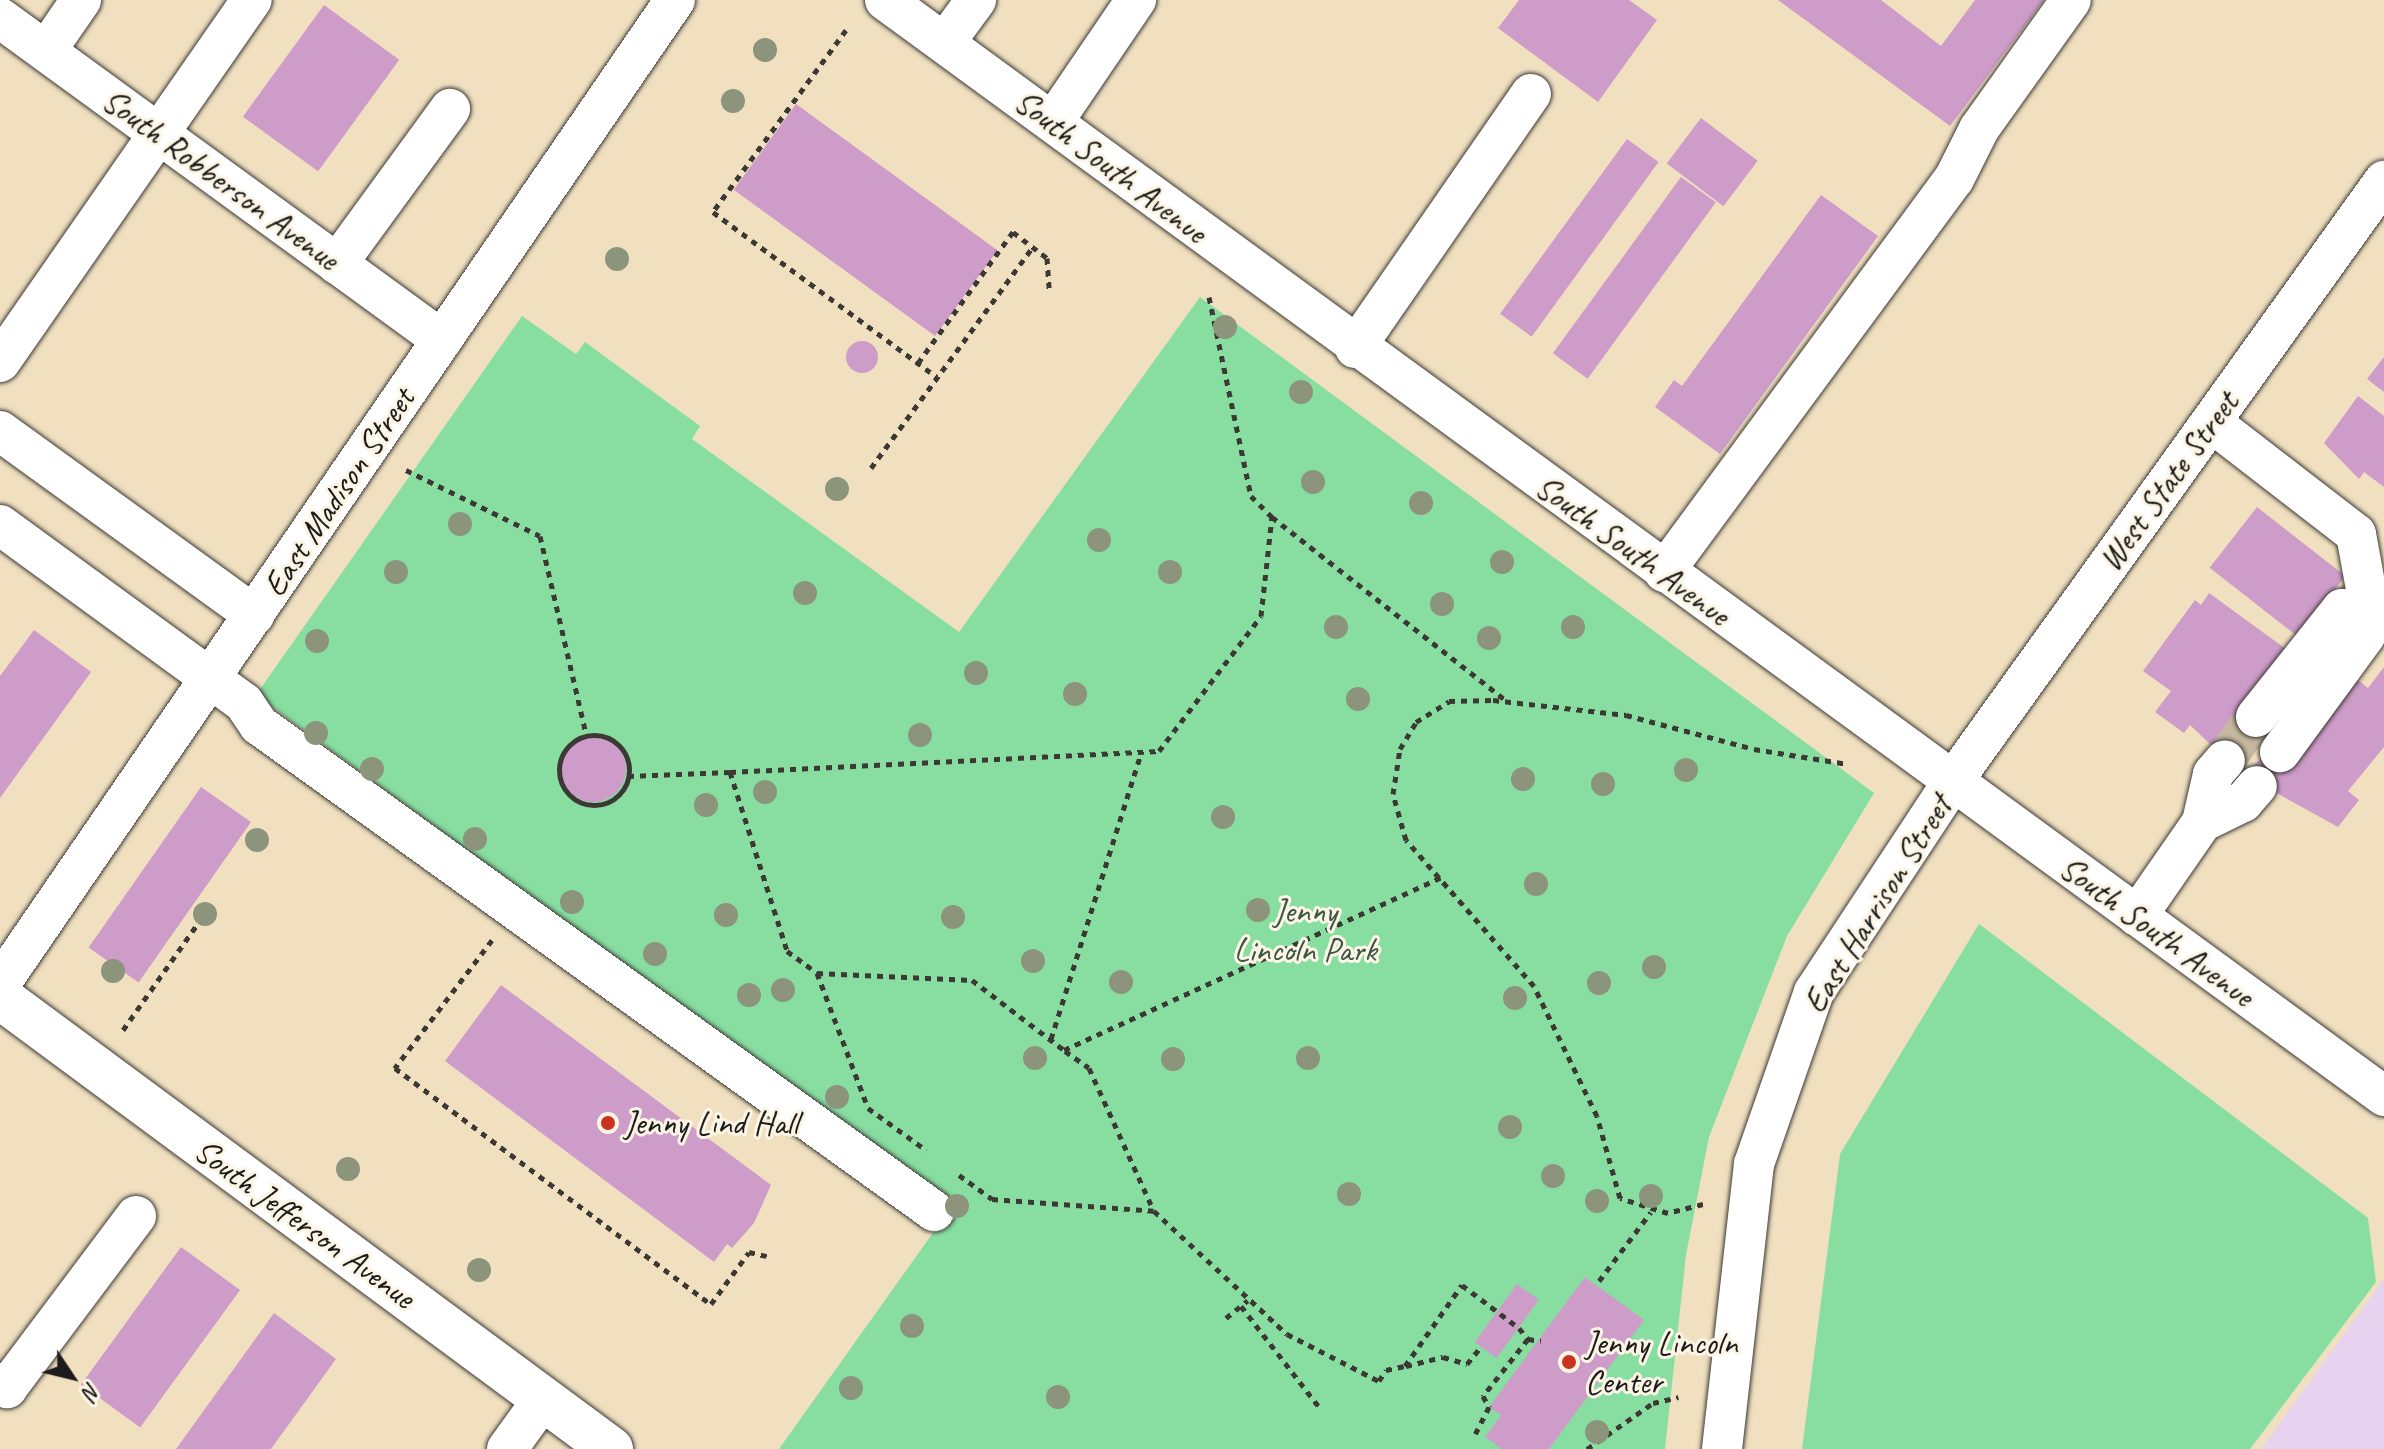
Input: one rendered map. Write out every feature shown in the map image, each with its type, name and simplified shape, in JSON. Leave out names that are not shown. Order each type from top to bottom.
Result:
[{"type":"main road","name":"South Jefferson Avenue","points":[[0,997],[611,1449]]},
{"type":"street","points":[[46,51],[81,0]]},
{"type":"street","points":[[0,362],[252,0]]},
{"type":"street","name":"East Madison Street","points":[[0,984],[675,0]]},
{"type":"street","name":"South South Avenue","points":[[885,0],[946,41],[1355,348],[2384,1096]]},
{"type":"street","points":[[946,41],[976,0]]},
{"type":"street","points":[[1053,122],[1136,0]]},
{"type":"street","points":[[1664,572],[1954,179],[1979,129],[2071,0]]},
{"type":"street","name":"South Robberson Avenue","points":[[0,18],[442,340]]},
{"type":"street","points":[[1355,348],[1531,94]]},
{"type":"street","points":[[337,264],[450,109]]},
{"type":"street","name":"West State Street","points":[[1953,781],[2384,181]]},
{"type":"street","points":[[2211,422],[2356,534],[2370,611],[2365,636],[2280,752]]},
{"type":"street","points":[[0,431],[254,615]]},
{"type":"street","points":[[0,525],[210,678],[259,725],[934,1211]]},
{"type":"street","points":[[2256,717],[2342,609],[2370,611]]},
{"type":"street","points":[[2137,916],[2202,822],[2213,774],[2225,760]]},
{"type":"street","name":"East Harrison Street","points":[[1722,1449],[1754,1164],[1814,992],[1953,781]]},
{"type":"street","points":[[2202,822],[2243,802],[2257,786]]},
{"type":"street","points":[[0,1383],[7,1388],[136,1216]]},
{"type":"street","points":[[507,1449],[543,1399]]},
{"type":"path","points":[[846,30],[713,212],[937,377]]},
{"type":"path","points":[[918,363],[1013,232],[1033,247],[1053,271],[1049,289]]},
{"type":"path","points":[[871,468],[1033,247]]},
{"type":"path","points":[[1209,297],[1251,496],[1272,517],[1506,701]]},
{"type":"path","points":[[406,470],[540,536],[586,733]]},
{"type":"path","points":[[628,776],[1159,751],[1261,616],[1272,517]]},
{"type":"path","points":[[1703,1204],[1652,1211],[1620,1198],[1597,1116],[1534,986],[1402,829],[1393,794],[1400,749],[1416,722],[1449,701],[1506,701],[1626,715],[1754,749],[1848,764]]},
{"type":"path","points":[[586,733],[614,739],[630,763],[624,791],[600,806],[572,801],[557,777],[563,749],[586,733]]},
{"type":"path","points":[[1051,1040],[1141,754]]},
{"type":"path","points":[[730,772],[787,951],[817,973],[868,1108],[930,1153]]},
{"type":"path","points":[[1064,1050],[1441,877]]},
{"type":"path","points":[[516,909],[395,1068],[711,1304],[749,1252],[771,1257]]},
{"type":"path","points":[[123,1030],[199,922]]},
{"type":"path","points":[[817,973],[972,980],[1089,1068],[1154,1211],[1287,1334],[1379,1381],[1386,1370],[1443,1357],[1467,1364],[1481,1347]]},
{"type":"path","points":[[955,1172],[992,1199],[1154,1211]]},
{"type":"path","points":[[1599,1281],[1652,1211]]},
{"type":"path","points":[[1405,1366],[1462,1285],[1528,1339],[1541,1341]]},
{"type":"path","points":[[1226,1318],[1248,1300]]},
{"type":"path","points":[[1241,1306],[1319,1407]]},
{"type":"path","points":[[1474,1437],[1489,1407],[1483,1396],[1528,1339]]},
{"type":"path","points":[[1587,1449],[1653,1403],[1678,1397]]},
{"type":"shaded area","points":[[2384,1279],[2384,1449],[2261,1449]]},
{"type":"green space","name":"Jenny Lincoln Park","points":[[1200,297],[1874,793],[1787,936],[1709,1137],[1686,1255],[1665,1449],[779,1449],[952,1206],[256,695],[522,316],[576,354],[585,342],[700,426],[692,439],[959,632]]},
{"type":"green space","points":[[1979,924],[2368,1218],[2376,1282],[2250,1449],[1802,1449],[1840,1154]]},
{"type":"building","points":[[1519,0],[1629,0],[1657,20],[1598,102],[1498,28]]},
{"type":"building","points":[[1778,0],[1881,0],[1941,46],[1975,0],[2044,0],[1950,126]]},
{"type":"building","points":[[324,5],[399,60],[318,171],[243,117]]},
{"type":"building","points":[[796,104],[997,250],[935,336],[734,190]]},
{"type":"building","points":[[1701,118],[1758,161],[1723,206],[1667,164]]},
{"type":"building","points":[[1627,139],[1659,162],[1532,337],[1500,314]]},
{"type":"building","points":[[1681,177],[1716,202],[1588,379],[1553,353]]},
{"type":"building","points":[[1821,195],[1878,236],[1720,454],[1655,407],[1674,380],[1682,386]]},
{"type":"building","points":[[862,341],[873,346],[878,357],[873,368],[862,373],[851,368],[846,357],[851,346]]},
{"type":"building","points":[[2384,357],[2384,392],[2367,379]]},
{"type":"building","points":[[2358,396],[2384,416],[2384,487],[2364,472],[2359,479],[2324,443]]},
{"type":"building","points":[[2257,507],[2345,576],[2298,637],[2210,568]]},
{"type":"building","points":[[2209,593],[2294,655],[2263,722],[2232,765],[2190,725],[2184,733],[2155,712],[2171,691],[2143,671],[2195,600],[2201,605]]},
{"type":"building","points":[[34,630],[91,672],[0,798],[0,676]]},
{"type":"building","points":[[2384,667],[2384,747],[2348,791],[2359,800],[2338,827],[2244,775],[2348,672],[2368,688]]},
{"type":"building","points":[[587,736],[599,736],[611,741],[621,751],[626,769],[624,782],[611,797],[599,802],[587,802],[575,797],[565,787],[560,775],[560,763],[565,751],[575,741]]},
{"type":"building","points":[[201,787],[251,822],[139,983],[89,948]]},
{"type":"building","name":"Jenny Lind Hall","points":[[501,985],[771,1185],[754,1223],[732,1248],[727,1244],[714,1262],[445,1061]]},
{"type":"building","points":[[181,1247],[240,1290],[140,1427],[81,1385]]},
{"type":"building","name":"Jenny Lincoln Center","points":[[1585,1277],[1644,1320],[1549,1449],[1502,1449],[1485,1437],[1501,1415],[1489,1407]]},
{"type":"building","points":[[1517,1284],[1539,1300],[1497,1358],[1475,1342]]},
{"type":"building","points":[[274,1313],[336,1359],[271,1449],[176,1449]]},
{"type":"tunnel","points":[[2225,760],[2256,717]]},
{"type":"place","name":"Jenny Lind Hall","points":[[608,1123]]},
{"type":"place","name":"Jenny Lincoln Center","points":[[1569,1362]]}]
